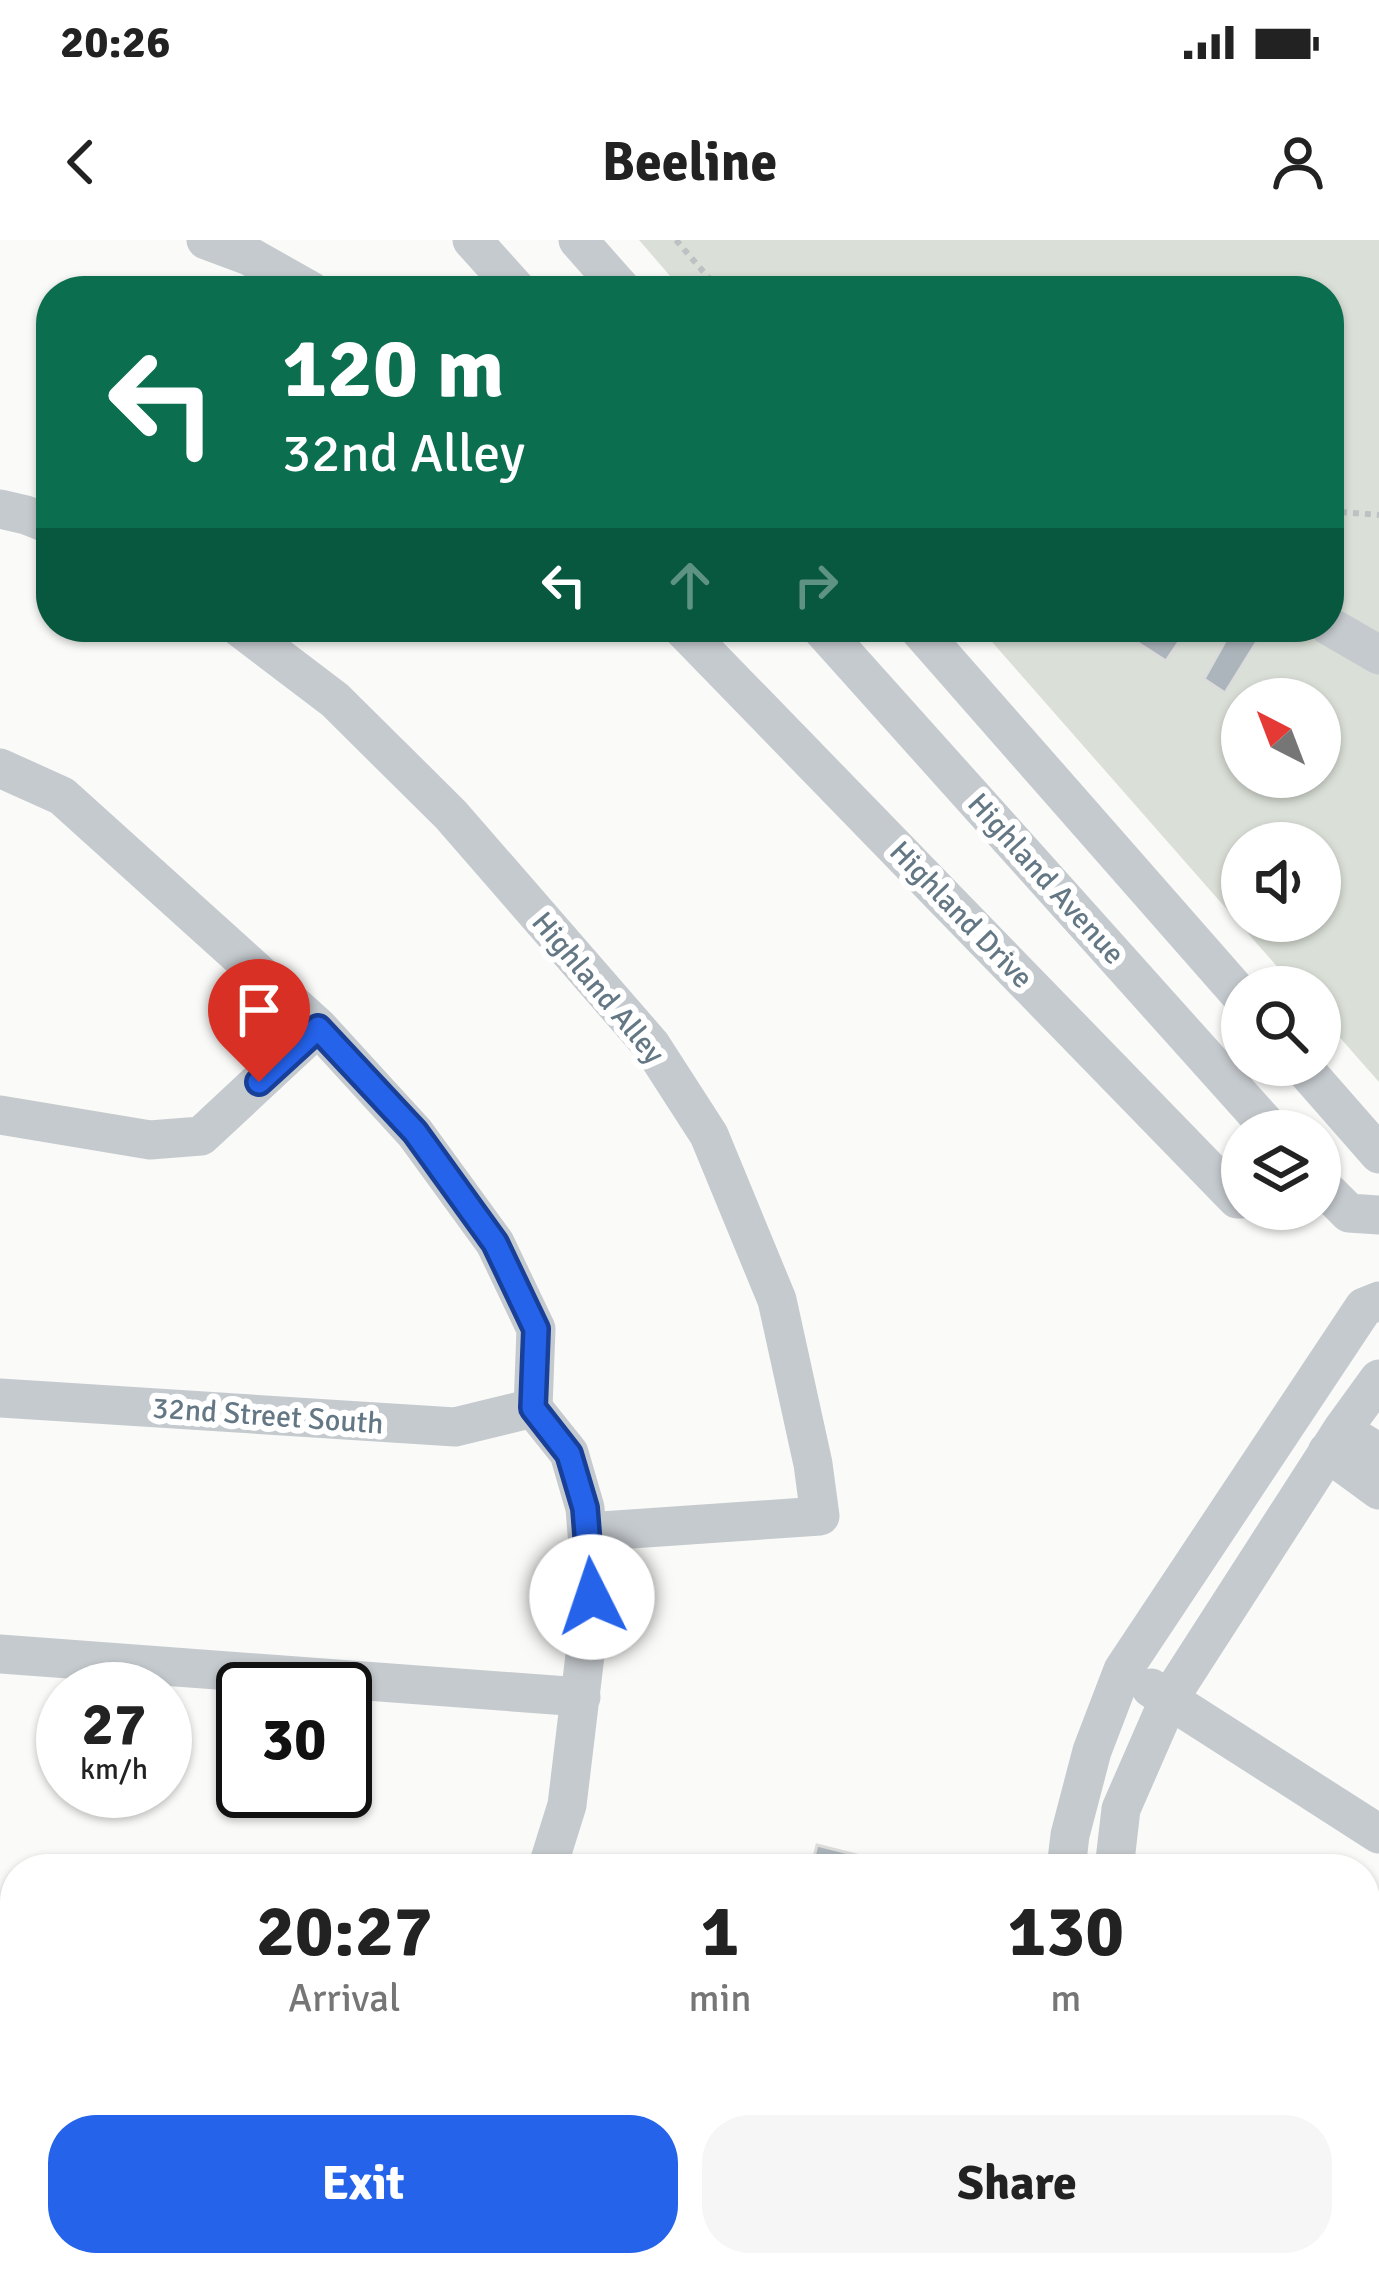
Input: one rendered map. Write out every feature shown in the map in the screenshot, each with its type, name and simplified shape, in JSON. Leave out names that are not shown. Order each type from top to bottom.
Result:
[{"type":"street","points":[[206,240],[284,276]]},
{"type":"street","points":[[472,240],[504,276]]},
{"type":"street","points":[[578,240],[609,276]]},
{"type":"street","points":[[0,509],[36,519]]},
{"type":"street","points":[[1344,635],[1379,655]]},
{"type":"street","name":"Highland Alley","points":[[258,642],[335,700],[452,815],[651,1045],[709,1135],[778,1300],[814,1463],[820,1516],[587,1532]]},
{"type":"street","name":"Highland Drive","points":[[696,642],[1221,1183]]},
{"type":"street","name":"Highland Avenue","points":[[833,642],[1253,1110]]},
{"type":"street","points":[[930,642],[1221,974]]},
{"type":"street","points":[[0,768],[62,796],[318,1028],[415,1132],[495,1243],[536,1329],[533,1408],[569,1454],[585,1508],[592,1597],[567,1805],[552,1854]]},
{"type":"street","points":[[0,1115],[150,1140],[201,1136],[318,1028]]},
{"type":"street","points":[[1319,1086],[1379,1154]]},
{"type":"street","points":[[1341,1207],[1349,1213],[1379,1216]]},
{"type":"street","points":[[1068,1854],[1092,1751],[1123,1670],[1364,1307],[1379,1301]]},
{"type":"street","points":[[1116,1854],[1121,1808],[1169,1699],[1379,1378]]},
{"type":"street","name":"32nd Street South","points":[[0,1398],[455,1427],[533,1408]]},
{"type":"street","points":[[1334,1441],[1379,1453]]},
{"type":"street","points":[[1334,1441],[1379,1490]]},
{"type":"street","points":[[0,1654],[581,1697]]},
{"type":"street","points":[[1123,1670],[1379,1834]]},
{"type":"path","points":[[676,240],[707,276]]},
{"type":"path","points":[[1344,512],[1379,515]]},
{"type":"shaded area","points":[[639,240],[1379,240],[1379,1082],[1341,1039],[1341,966],[1277,966],[1256,942],[1341,942],[1341,822],[1221,822],[1221,903],[992,642],[1344,642],[1344,276],[670,276]]},
{"type":"building","points":[[1136,642],[1179,642],[1166,661]]},
{"type":"building","points":[[1225,642],[1257,642],[1234,678],[1221,678],[1221,690],[1204,679]]},
{"type":"building","points":[[817,1845],[853,1854],[815,1854]]},
{"type":"route","points":[[259,1082],[318,1028],[415,1132],[495,1243],[536,1329],[533,1408],[569,1454],[585,1508],[592,1597]]}]
